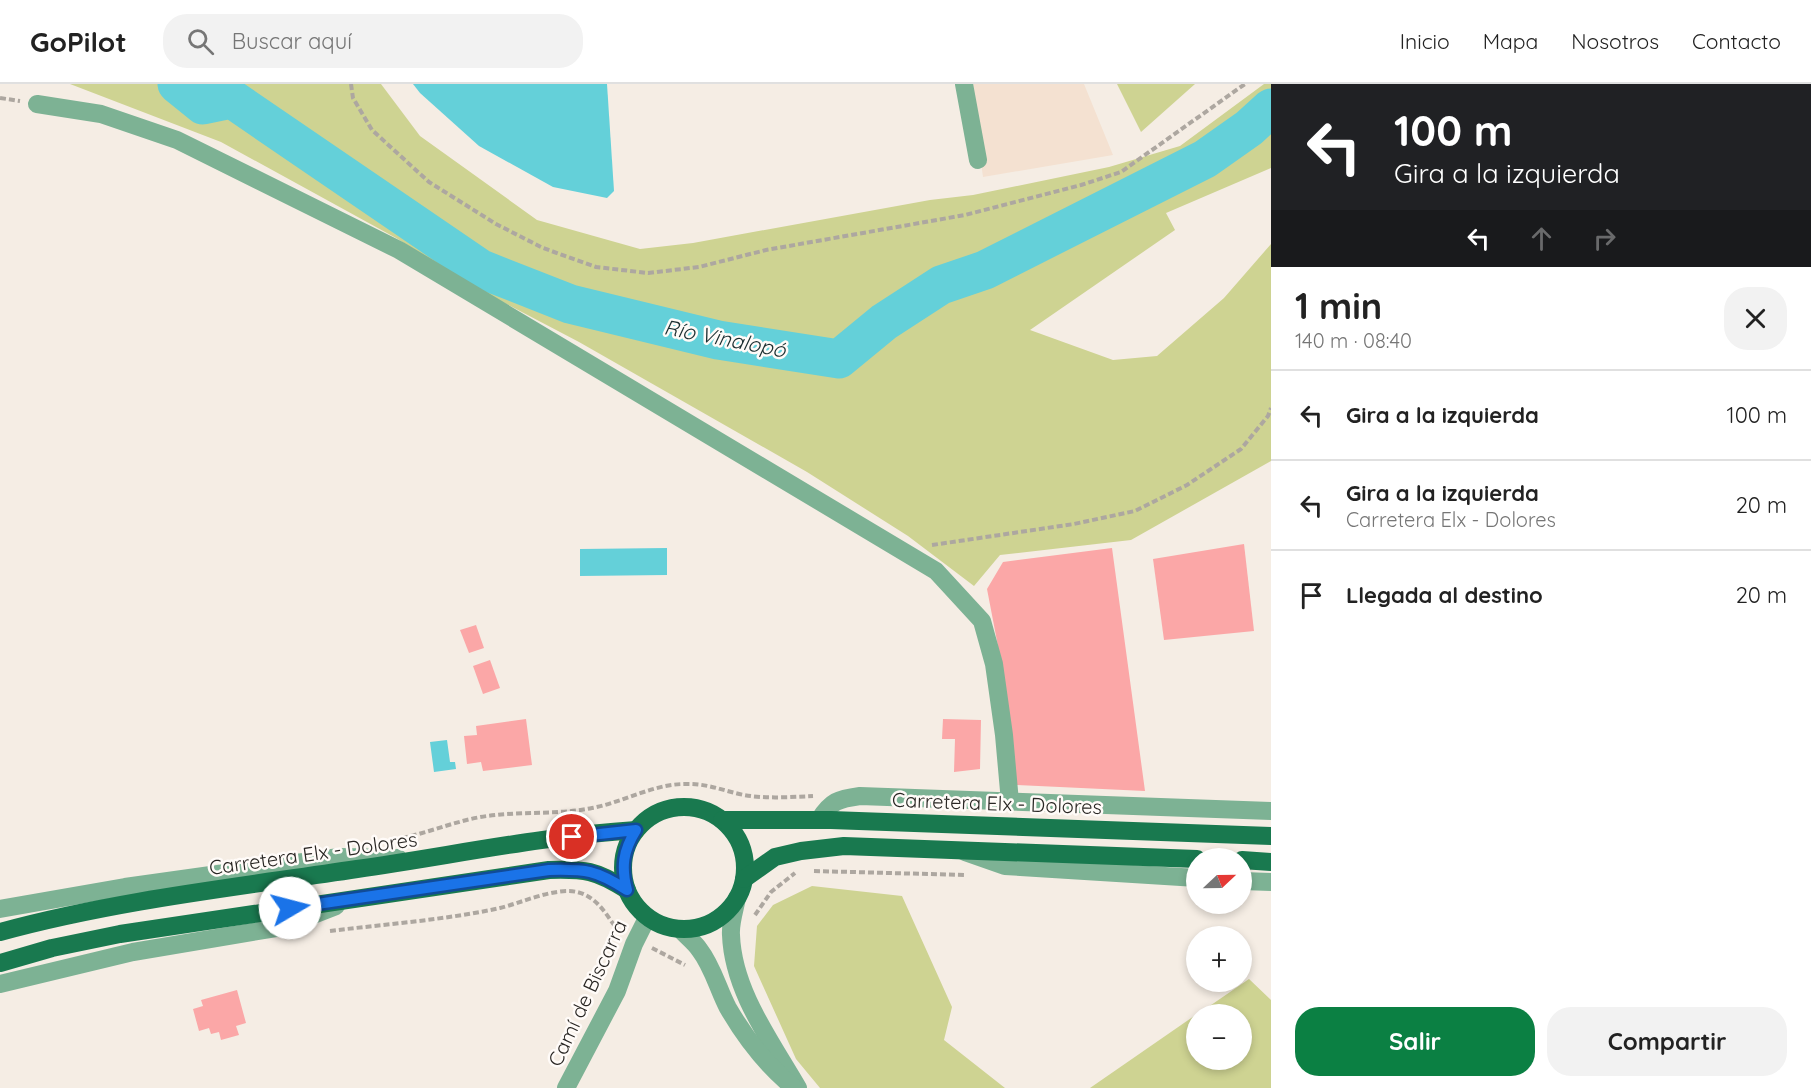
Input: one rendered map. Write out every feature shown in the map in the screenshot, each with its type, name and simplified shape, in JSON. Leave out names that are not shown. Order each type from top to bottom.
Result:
[{"type":"main road","points":[[686,807],[705,811],[722,820],[738,840],[744,859],[744,879],[737,898],[727,911],[713,922],[697,928],[680,929],[663,926],[647,918],[635,905],[627,890],[623,875],[623,859],[627,844],[636,830],[650,817],[667,809],[686,807]]},
{"type":"main road","name":"Carretera Elx - Dolores","points":[[722,820],[819,820],[1271,836]]},
{"type":"main road","name":"Carretera Elx - Dolores","points":[[0,933],[56,917],[119,905],[610,831],[636,830]]},
{"type":"main road","points":[[744,879],[775,857],[801,851],[844,846],[1186,859]]},
{"type":"main road","points":[[1252,860],[1271,861]]},
{"type":"main road","points":[[0,963],[52,948],[120,934],[549,870],[578,869],[605,876],[627,890]]},
{"type":"street","points":[[964,84],[978,160]]},
{"type":"street","points":[[37,104],[101,114],[177,140],[399,250],[936,571],[982,621],[994,664],[1010,802]]},
{"type":"street","points":[[819,820],[828,806],[842,799],[860,796],[1271,811]]},
{"type":"street","points":[[961,850],[1005,866],[1186,877]]},
{"type":"street","points":[[0,909],[125,887],[339,857],[430,859]]},
{"type":"street","points":[[1252,881],[1271,882]]},
{"type":"street","points":[[737,898],[731,934],[739,973],[759,1022],[796,1088]]},
{"type":"street","points":[[0,984],[133,952],[282,927],[353,899]]},
{"type":"street","name":"Camí de Biscarra","points":[[566,1088],[617,992],[634,944],[647,918]]},
{"type":"street","points":[[680,929],[699,949],[712,971],[727,1006],[745,1036],[769,1067],[796,1088]]},
{"type":"path","points":[[351,84],[353,98],[372,130],[429,182],[496,224],[543,248],[596,267],[648,273],[699,267],[766,249],[965,215],[1081,186],[1121,172],[1245,84]]},
{"type":"path","points":[[902,550],[1074,524],[1135,511],[1187,485],[1240,449],[1268,416],[1271,408]]},
{"type":"path","points":[[752,921],[771,892],[797,871],[973,875]]},
{"type":"path","points":[[329,931],[500,908],[546,894],[576,892],[598,902],[620,934],[634,944],[653,949],[702,973],[712,971]]},
{"type":"shaded area","points":[[970,84],[1084,84],[1113,155],[983,177]]},
{"type":"green space","points":[[70,84],[381,84],[420,136],[537,220],[640,249],[693,243],[930,200],[973,195],[1109,167],[1180,146],[1264,84],[1271,84],[1271,168],[1166,213],[1175,230],[1030,330],[1113,360],[1157,356],[1224,298],[1271,244],[1271,461],[1131,540],[1000,555],[974,586],[908,536],[807,472],[579,342],[480,290],[396,238],[221,142]]},
{"type":"green space","points":[[1117,84],[1195,84],[1141,132]]},
{"type":"green space","points":[[812,886],[902,896],[952,1007],[944,1040],[1005,1088],[820,1088],[796,1059],[754,966],[757,926],[773,905]]},
{"type":"green space","points":[[1252,982],[1271,1000],[1271,1088],[1090,1088],[1186,1022],[1186,1070],[1252,1070],[1252,1004],[1213,1004],[1230,992],[1252,992]]},
{"type":"water","points":[[413,84],[607,84],[614,191],[607,198],[553,187],[479,146]]},
{"type":"water","points":[[667,548],[667,575],[580,576],[580,549]]},
{"type":"water","points":[[447,740],[450,762],[455,762],[456,769],[434,772],[430,742]]},
{"type":"building","points":[[1244,544],[1254,631],[1164,640],[1153,559]]},
{"type":"building","points":[[1112,548],[1145,791],[1017,785],[997,641],[987,589],[1003,562]]},
{"type":"building","points":[[476,625],[484,648],[469,653],[460,630]]},
{"type":"building","points":[[490,660],[500,688],[483,694],[473,666]]},
{"type":"building","points":[[526,719],[532,765],[483,771],[481,762],[467,764],[464,736],[477,735],[476,726]]},
{"type":"building","points":[[943,719],[981,720],[980,769],[954,772],[955,739],[942,739]]},
{"type":"building","points":[[237,990],[246,1023],[236,1026],[239,1035],[221,1040],[219,1032],[211,1034],[209,1028],[199,1031],[193,1009],[203,1006],[201,1000]]},
{"type":"waterway","name":"Río Vinalopó","points":[[177,84],[203,105],[232,99],[481,269],[570,304],[718,340],[839,359],[884,322],[941,285],[985,270],[1205,159],[1249,128],[1271,108]]},
{"type":"route","points":[[290,908],[549,870],[578,869],[605,876],[627,890],[623,875],[623,859],[627,844],[636,830],[610,831],[572,837]]}]
